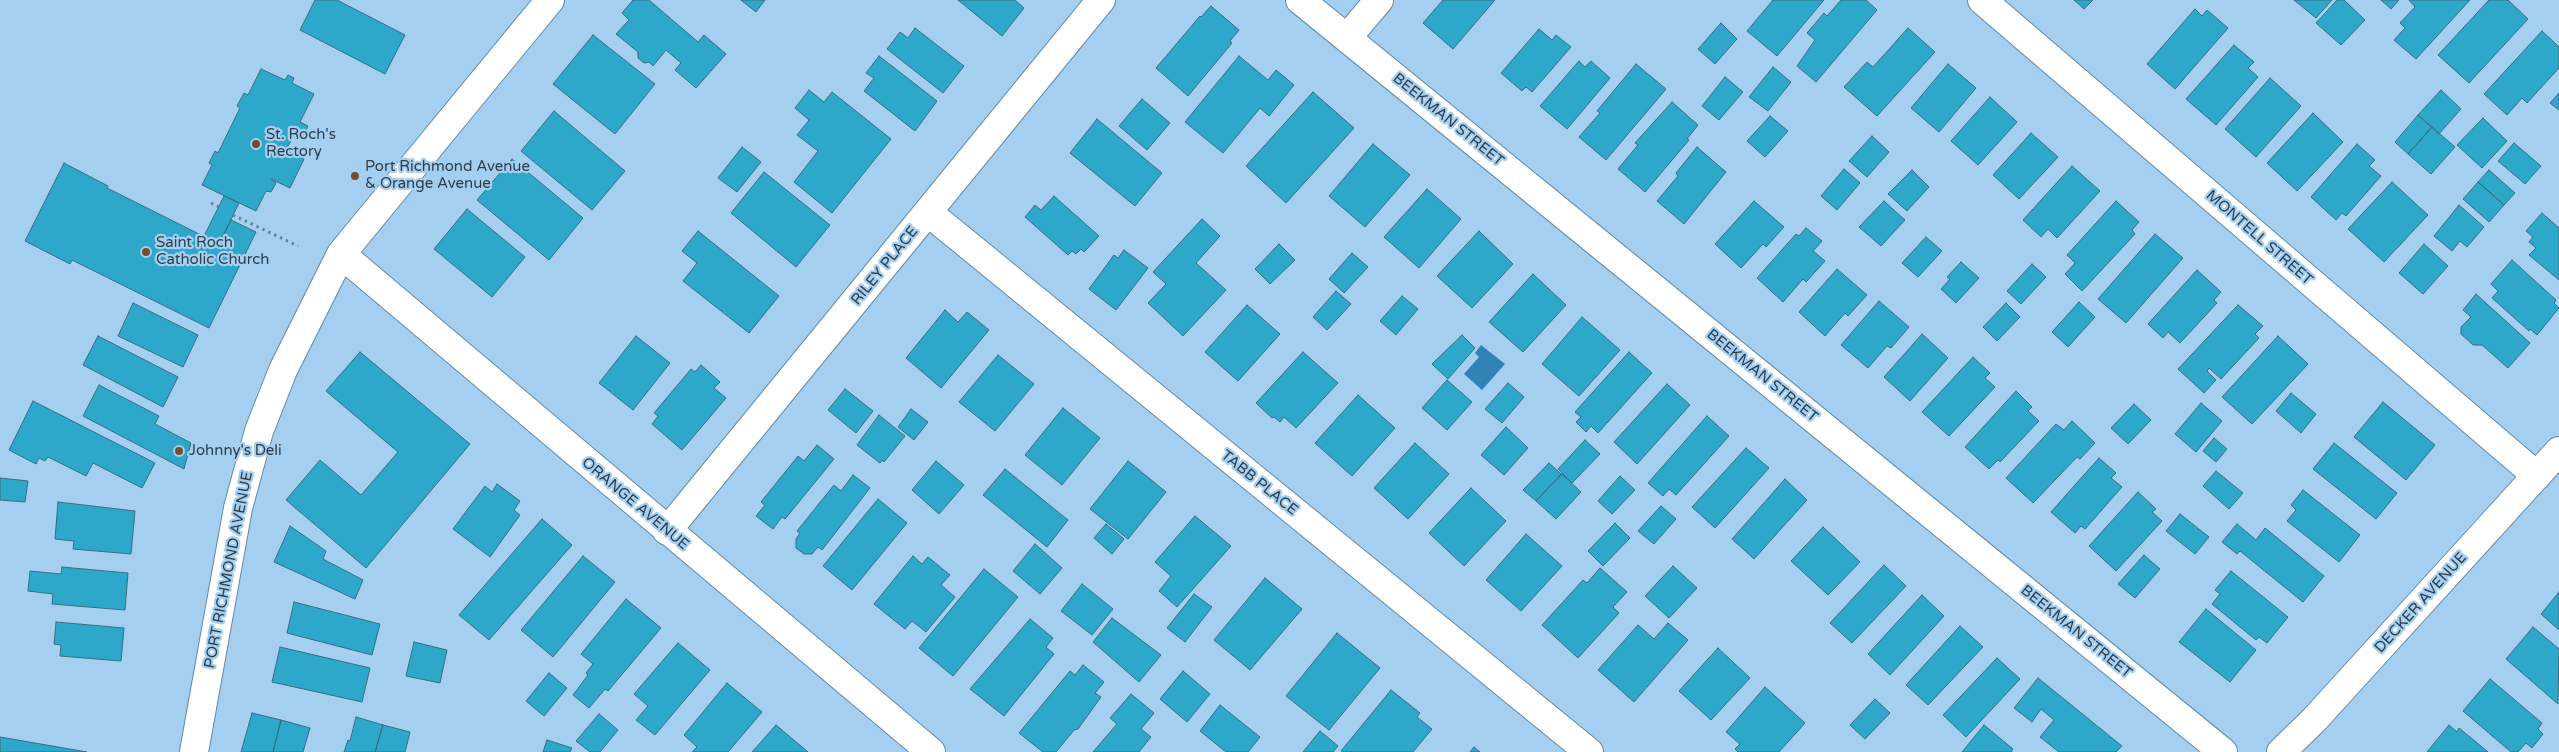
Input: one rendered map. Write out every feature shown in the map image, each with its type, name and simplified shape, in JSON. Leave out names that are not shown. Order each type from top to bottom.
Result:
[{"type":"street","name":"PORT RICHMOND AVENUE","points":[[194,752],[238,508],[259,431],[283,370],[341,254],[550,0]]},
{"type":"street","name":"RILEY PLACE","points":[[667,531],[929,213],[1101,0]]},
{"type":"street","name":"BEEKMAN STREET","points":[[1300,0],[2223,752]]},
{"type":"street","points":[[1347,38],[1379,0]]},
{"type":"street","name":"MONTELL STREET","points":[[1982,0],[2537,476]]},
{"type":"street","name":"TABB PLACE","points":[[929,213],[1589,752]]},
{"type":"street","name":"ORANGE AVENUE","points":[[341,254],[931,752]]},
{"type":"street","name":"DECKER AVENUE","points":[[2281,752],[2314,720],[2559,451]]},
{"type":"street","points":[[2306,752],[2314,720]]},
{"type":"path","points":[[211,203],[219,207]]},
{"type":"path","points":[[233,215],[298,246]]},
{"type":"water","points":[[1481,345],[1505,364],[1482,390],[1464,374],[1479,357],[1475,353]]},
{"type":"building","points":[[315,0],[337,0],[405,35],[385,74],[300,30]]},
{"type":"building","points":[[633,0],[649,0],[698,42],[704,35],[726,54],[696,88],[675,70],[681,63],[666,50],[653,66],[649,62],[644,63],[638,58],[638,52],[616,34],[629,20],[622,13]]},
{"type":"building","points":[[741,0],[765,0],[756,12]]},
{"type":"building","points":[[958,0],[1015,0],[1024,8],[1002,36]]},
{"type":"building","points":[[1443,0],[1495,0],[1453,49],[1423,23]]},
{"type":"building","points":[[1773,0],[1824,0],[1777,56],[1747,31]]},
{"type":"building","points":[[1841,0],[1866,0],[1877,10],[1816,82],[1797,66],[1815,40],[1807,33],[1824,13],[1827,16]]},
{"type":"building","points":[[2074,0],[2093,0],[2084,9]]},
{"type":"building","points":[[2294,0],[2332,0],[2316,18]]},
{"type":"building","points":[[2337,0],[2344,0],[2365,20],[2341,45],[2316,23]]},
{"type":"building","points":[[2381,0],[2399,0],[2391,9]]},
{"type":"building","points":[[2409,0],[2470,0],[2416,59],[2394,40],[2405,28],[2400,23],[2415,7]]},
{"type":"building","points":[[2489,0],[2508,0],[2528,19],[2469,83],[2438,55]]},
{"type":"building","points":[[1211,6],[1239,30],[1230,41],[1232,43],[1188,96],[1156,68],[1200,16]]},
{"type":"building","points":[[2195,9],[2202,16],[2207,10],[2228,28],[2175,89],[2147,64]]},
{"type":"building","points":[[1721,23],[1737,39],[1715,64],[1698,49]]},
{"type":"building","points":[[915,28],[964,66],[943,93],[887,49],[900,32],[908,38]]},
{"type":"building","points":[[1908,28],[1935,52],[1877,116],[1844,87],[1867,62],[1873,67]]},
{"type":"building","points":[[1539,29],[1552,40],[1556,35],[1571,47],[1532,92],[1526,87],[1522,91],[1501,73]]},
{"type":"building","points":[[2542,31],[2559,47],[2559,68],[2527,103],[2522,98],[2507,115],[2484,94]]},
{"type":"building","points":[[593,35],[655,84],[615,134],[553,84]]},
{"type":"building","points":[[2234,45],[2254,62],[2248,68],[2258,77],[2216,125],[2186,99]]},
{"type":"building","points":[[879,56],[937,101],[915,131],[864,91],[874,78],[866,73]]},
{"type":"building","points":[[1239,56],[1268,80],[1276,70],[1294,85],[1269,116],[1260,108],[1223,153],[1185,122]]},
{"type":"building","points":[[1579,61],[1585,67],[1591,61],[1610,78],[1567,129],[1540,106]]},
{"type":"building","points":[[1636,64],[1666,89],[1606,160],[1579,137],[1600,113],[1597,111]]},
{"type":"building","points":[[1948,64],[1976,88],[1939,132],[1911,108]]},
{"type":"building","points":[[1773,67],[1791,82],[1768,111],[1749,97]]},
{"type":"building","name":"St. Roch's Rectory","points":[[261,69],[285,80],[288,75],[294,78],[292,83],[314,94],[300,122],[308,126],[302,139],[294,135],[286,150],[304,159],[290,188],[271,179],[276,183],[271,192],[266,191],[256,211],[202,185],[212,165],[209,163],[215,151],[218,153],[240,108],[237,106],[244,93],[248,95]]},
{"type":"building","points":[[1725,77],[1743,92],[1719,120],[1702,106]]},
{"type":"building","points":[[2270,78],[2301,106],[2256,157],[2225,129]]},
{"type":"building","points":[[809,90],[824,102],[832,92],[891,139],[832,213],[794,182],[818,151],[797,135],[809,120],[795,108]]},
{"type":"building","points":[[2441,90],[2461,109],[2439,134],[2418,115]]},
{"type":"building","points":[[1313,92],[1354,128],[1286,203],[1246,166]]},
{"type":"building","points":[[2559,93],[2559,110],[2550,103]]},
{"type":"building","points":[[1990,97],[2017,122],[1978,165],[1951,141]]},
{"type":"building","points":[[1142,99],[1170,123],[1147,150],[1119,126]]},
{"type":"building","points":[[1672,102],[1698,125],[1687,139],[1689,140],[1645,192],[1618,169],[1638,145],[1635,143]]},
{"type":"building","points":[[554,111],[625,171],[592,210],[521,151]]},
{"type":"building","points":[[2313,113],[2343,142],[2297,191],[2267,163]]},
{"type":"building","points":[[2418,115],[2432,127],[2408,154],[2395,142]]},
{"type":"building","points":[[1770,116],[1788,131],[1765,157],[1747,141]]},
{"type":"building","points":[[2483,118],[2507,141],[2482,168],[2457,145]]},
{"type":"building","points":[[1097,119],[1162,173],[1135,206],[1070,153]]},
{"type":"building","points":[[2432,127],[2455,147],[2431,174],[2408,154]]},
{"type":"building","points":[[2031,133],[2058,157],[2019,199],[1993,175]]},
{"type":"building","points":[[1872,136],[1889,152],[1867,177],[1849,161]]},
{"type":"building","points":[[2514,143],[2541,166],[2525,184],[2498,161]]},
{"type":"building","points":[[1373,144],[1410,175],[1365,227],[1329,196]]},
{"type":"building","points":[[2357,144],[2375,160],[2369,166],[2381,176],[2346,216],[2342,213],[2336,220],[2311,197]]},
{"type":"building","points":[[742,147],[761,162],[737,192],[718,178]]},
{"type":"building","points":[[1697,147],[1726,172],[1684,224],[1657,201],[1678,176],[1676,173]]},
{"type":"building","points":[[512,159],[583,218],[549,260],[477,200]]},
{"type":"building","name":"Saint Roch Catholic Church","points":[[64,163],[108,186],[107,188],[219,244],[231,220],[256,232],[209,328],[72,260],[70,264],[25,241]]},
{"type":"building","points":[[2072,166],[2100,191],[2057,238],[2048,229],[2041,237],[2023,220]]},
{"type":"building","points":[[1844,169],[1860,183],[1837,210],[1821,196]]},
{"type":"building","points":[[1912,170],[1929,187],[1907,211],[1888,194]]},
{"type":"building","points":[[2489,170],[2515,193],[2504,205],[2478,182]]},
{"type":"building","points":[[764,172],[830,225],[796,267],[731,213]]},
{"type":"building","points":[[2392,182],[2428,215],[2384,262],[2348,229]]},
{"type":"building","points":[[2478,182],[2504,205],[2489,222],[2463,199]]},
{"type":"building","points":[[1427,189],[1461,219],[1419,268],[1384,237]]},
{"type":"building","points":[[224,196],[239,203],[219,244],[204,236]]},
{"type":"building","points":[[1054,196],[1099,236],[1084,252],[1081,249],[1076,254],[1072,251],[1068,255],[1025,217],[1035,205],[1041,210]]},
{"type":"building","points":[[1754,201],[1784,227],[1766,247],[1763,244],[1741,268],[1715,244]]},
{"type":"building","points":[[1884,201],[1905,220],[1881,246],[1859,227]]},
{"type":"building","points":[[2116,201],[2139,222],[2132,230],[2135,234],[2082,291],[2065,274],[2075,263],[2067,255]]},
{"type":"building","points":[[2459,205],[2484,227],[2467,247],[2460,241],[2452,251],[2434,236]]},
{"type":"building","points":[[467,209],[525,257],[492,297],[434,249]]},
{"type":"building","points":[[2542,213],[2559,228],[2559,280],[2529,255],[2536,248],[2529,242],[2533,237],[2526,231]]},
{"type":"building","points":[[1202,219],[1220,236],[1196,263],[1226,290],[1183,336],[1148,303],[1166,284],[1153,272]]},
{"type":"building","points":[[1806,228],[1822,241],[1813,251],[1825,261],[1806,282],[1803,279],[1783,302],[1757,278],[1796,234],[1799,236]]},
{"type":"building","points":[[698,231],[779,296],[749,333],[683,281],[697,263],[682,251]]},
{"type":"building","points":[[1479,231],[1513,264],[1472,308],[1437,276]]},
{"type":"building","points":[[2155,234],[2183,258],[2126,323],[2098,299]]},
{"type":"building","points":[[1926,237],[1942,251],[1918,277],[1902,263]]},
{"type":"building","points":[[1279,244],[1295,260],[1270,284],[1255,269]]},
{"type":"building","points":[[2424,244],[2448,266],[2423,294],[2399,273]]},
{"type":"building","points":[[1124,250],[1148,268],[1116,310],[1089,289],[1114,255],[1118,258]]},
{"type":"building","points":[[1352,253],[1368,267],[1344,293],[1329,279]]},
{"type":"building","points":[[2512,260],[2556,300],[2554,303],[2559,308],[2537,335],[2530,329],[2529,331],[2492,298],[2498,291],[2491,284]]},
{"type":"building","points":[[1961,262],[1979,278],[1956,303],[1941,289],[1950,279],[1947,277]]},
{"type":"building","points":[[2032,264],[2046,277],[2021,304],[2007,291]]},
{"type":"building","points":[[1837,269],[1867,295],[1848,316],[1845,313],[1825,336],[1799,312]]},
{"type":"building","points":[[2197,270],[2221,292],[2214,300],[2217,303],[2180,343],[2168,332],[2163,338],[2148,324]]},
{"type":"building","points":[[1533,274],[1566,305],[1523,352],[1489,322]]},
{"type":"building","points":[[1336,291],[1351,304],[1327,330],[1313,317]]},
{"type":"building","points":[[2476,294],[2530,343],[2508,368],[2482,345],[2473,345],[2461,334],[2461,327],[2471,317],[2463,310]]},
{"type":"building","points":[[1402,296],[1418,309],[1396,335],[1380,321]]},
{"type":"building","points":[[1879,301],[1909,327],[1891,348],[1887,346],[1868,368],[1841,345]]},
{"type":"building","points":[[2079,302],[2095,317],[2068,347],[2052,332]]},
{"type":"building","points":[[133,303],[198,335],[183,367],[118,336]]},
{"type":"building","points":[[2006,303],[2020,317],[1997,341],[1983,327]]},
{"type":"building","points":[[1247,305],[1280,334],[1238,381],[1205,352]]},
{"type":"building","points":[[2238,305],[2263,326],[2255,334],[2259,338],[2221,379],[2209,368],[2207,371],[2216,380],[2204,393],[2178,369]]},
{"type":"building","points":[[945,310],[958,322],[967,312],[989,330],[941,388],[906,358]]},
{"type":"building","points":[[1582,317],[1620,350],[1579,396],[1542,364]]},
{"type":"building","points":[[1922,334],[1948,358],[1910,401],[1884,377]]},
{"type":"building","points":[[1462,335],[1475,348],[1448,379],[1432,364]]},
{"type":"building","points":[[98,336],[178,377],[163,407],[83,365]]},
{"type":"building","points":[[636,336],[670,363],[633,410],[599,383]]},
{"type":"building","points":[[2278,336],[2308,364],[2252,424],[2222,397]]},
{"type":"building","points":[[360,352],[470,444],[366,568],[286,500],[320,460],[361,495],[398,452],[326,391]]},
{"type":"building","points":[[1303,352],[1338,383],[1296,428],[1284,417],[1280,422],[1274,417],[1272,418],[1256,403]]},
{"type":"building","points":[[1629,352],[1652,373],[1598,433],[1591,426],[1586,432],[1576,422],[1581,417],[1575,412]]},
{"type":"building","points":[[998,355],[1034,384],[995,431],[959,402]]},
{"type":"building","points":[[1973,357],[1990,373],[1985,378],[1995,387],[1949,436],[1922,412]]},
{"type":"building","points":[[701,365],[720,382],[714,388],[726,398],[682,450],[652,424],[658,416],[654,413],[691,369],[695,372]]},
{"type":"building","points":[[1447,380],[1472,402],[1447,430],[1422,408]]},
{"type":"building","points":[[1508,383],[1524,397],[1502,423],[1485,409]]},
{"type":"building","points":[[1667,384],[1690,405],[1637,464],[1614,442]]},
{"type":"building","points":[[99,385],[159,416],[155,424],[191,443],[184,469],[83,416]]},
{"type":"building","points":[[845,389],[873,411],[856,433],[828,410]]},
{"type":"building","points":[[2016,391],[2032,407],[2028,411],[2039,421],[2000,462],[1998,460],[1989,469],[1965,447]]},
{"type":"building","points":[[2291,393],[2316,414],[2301,433],[2276,411]]},
{"type":"building","points":[[1358,395],[1395,428],[1352,476],[1315,443]]},
{"type":"building","points":[[33,401],[155,463],[142,488],[93,463],[86,476],[48,457],[45,461],[39,458],[36,464],[9,450]]},
{"type":"building","points":[[2383,402],[2435,445],[2406,480],[2354,437]]},
{"type":"building","points":[[2201,403],[2222,421],[2196,452],[2175,434]]},
{"type":"building","points":[[2134,404],[2151,420],[2128,444],[2111,428]]},
{"type":"building","points":[[1063,408],[1100,438],[1062,485],[1025,455]]},
{"type":"building","points":[[911,409],[928,422],[914,440],[898,427]]},
{"type":"building","points":[[879,415],[905,436],[884,462],[882,460],[880,463],[857,445]]},
{"type":"building","points":[[1707,416],[1729,436],[1676,495],[1669,489],[1663,496],[1648,483]]},
{"type":"building","points":[[2072,421],[2095,443],[2080,459],[2077,457],[2033,503],[2006,478],[2056,424],[2064,430]]},
{"type":"building","points":[[1506,427],[1528,448],[1504,475],[1481,455]]},
{"type":"building","points":[[2214,438],[2227,449],[2216,462],[2203,451]]},
{"type":"building","points":[[1585,440],[1600,454],[1572,483],[1558,469]]},
{"type":"building","points":[[1415,443],[1449,474],[1408,519],[1374,488]]},
{"type":"building","points":[[2334,443],[2397,493],[2376,519],[2313,469]]},
{"type":"building","points":[[817,445],[834,459],[785,519],[782,517],[773,529],[756,516],[765,505],[761,502],[798,456],[804,461]]},
{"type":"building","points":[[1746,448],[1769,468],[1715,528],[1692,507]]},
{"type":"building","points":[[2099,458],[2116,473],[2111,478],[2122,487],[2085,529],[2081,526],[2075,533],[2051,512]]},
{"type":"building","points":[[936,461],[964,485],[939,514],[912,490]]},
{"type":"building","points":[[1128,461],[1166,492],[1128,539],[1090,509]]},
{"type":"building","points":[[1549,463],[1561,474],[1536,501],[1523,490]]},
{"type":"building","points":[[1005,469],[1068,520],[1047,547],[983,495]]},
{"type":"building","points":[[2216,471],[2243,493],[2229,509],[2203,486]]},
{"type":"building","points":[[1562,474],[1581,492],[1556,519],[1536,501]]},
{"type":"building","points":[[853,475],[870,488],[822,550],[818,547],[812,554],[804,554],[796,548],[796,539],[800,533],[797,531],[834,485],[841,491]]},
{"type":"building","points":[[1620,476],[1635,490],[1612,514],[1598,501]]},
{"type":"building","points":[[0,478],[28,481],[25,502],[0,500]]},
{"type":"building","points":[[1785,479],[1807,500],[1754,559],[1732,539]]},
{"type":"building","points":[[497,484],[520,501],[514,510],[520,515],[490,557],[453,529],[485,486],[492,492]]},
{"type":"building","points":[[1471,488],[1506,521],[1464,566],[1429,533]]},
{"type":"building","points":[[2303,490],[2360,535],[2339,562],[2287,521],[2296,510],[2291,505]]},
{"type":"building","points":[[2138,492],[2156,509],[2152,512],[2162,521],[2116,571],[2089,546]]},
{"type":"building","points":[[878,499],[907,523],[852,590],[823,566]]},
{"type":"building","points":[[58,502],[135,511],[131,554],[73,549],[74,541],[55,539]]},
{"type":"building","points":[[1661,506],[1676,519],[1654,544],[1638,531]]},
{"type":"building","points":[[2180,514],[2209,537],[2195,554],[2166,531]]},
{"type":"building","points":[[1195,516],[1231,546],[1177,607],[1159,591],[1171,576],[1155,562]]},
{"type":"building","points":[[542,519],[572,545],[489,640],[459,615]]},
{"type":"building","points":[[1615,523],[1630,538],[1603,566],[1588,551]]},
{"type":"building","points":[[1106,524],[1124,539],[1112,554],[1094,538]]},
{"type":"building","points":[[2237,524],[2256,540],[2265,528],[2324,576],[2303,602],[2240,551],[2237,554],[2222,542]]},
{"type":"building","points":[[290,526],[326,551],[323,559],[363,580],[355,599],[274,562]]},
{"type":"building","points":[[1823,527],[1860,562],[1828,595],[1791,561]]},
{"type":"building","points":[[1526,534],[1562,566],[1521,611],[1486,580]]},
{"type":"building","points":[[1035,544],[1062,568],[1040,594],[1013,571]]},
{"type":"building","points":[[2144,555],[2160,569],[2135,598],[2118,584]]},
{"type":"building","points":[[583,556],[615,582],[553,657],[521,630]]},
{"type":"building","points":[[913,556],[922,564],[928,557],[950,575],[941,585],[955,597],[926,632],[912,621],[905,629],[874,604]]},
{"type":"building","points":[[1884,565],[1906,586],[1852,643],[1830,623]]},
{"type":"building","points":[[1673,566],[1697,588],[1669,618],[1645,596]]},
{"type":"building","points":[[62,567],[128,573],[125,610],[52,604],[53,594],[28,591],[30,571],[61,574]]},
{"type":"building","points":[[1600,568],[1627,592],[1613,607],[1619,613],[1578,658],[1542,625],[1583,580],[1587,583]]},
{"type":"building","points":[[984,569],[1018,597],[953,676],[919,648]]},
{"type":"building","points":[[2231,571],[2288,617],[2267,643],[2259,637],[2256,640],[2212,604],[2220,594],[2215,590]]},
{"type":"building","points":[[1265,578],[1302,609],[1250,670],[1214,640]]},
{"type":"building","points":[[1082,584],[1113,609],[1092,635],[1061,611]]},
{"type":"building","points":[[2559,592],[2559,630],[2541,614]]},
{"type":"building","points":[[1194,594],[1212,607],[1185,642],[1167,628]]},
{"type":"building","points":[[1922,595],[1944,616],[1890,675],[1868,654]]},
{"type":"building","points":[[626,599],[661,628],[608,691],[605,689],[589,708],[573,695],[588,675],[586,673],[593,664],[581,654]]},
{"type":"building","points":[[294,602],[380,624],[372,655],[287,633]]},
{"type":"building","points":[[2206,609],[2256,650],[2230,682],[2179,642]]},
{"type":"building","points":[[1112,618],[1161,655],[1139,682],[1093,642]]},
{"type":"building","points":[[1030,619],[1053,638],[1046,647],[1054,654],[1004,716],[970,689]]},
{"type":"building","points":[[56,622],[124,628],[121,661],[60,656],[61,645],[54,644]]},
{"type":"building","points":[[1668,623],[1688,640],[1634,702],[1598,670],[1638,625],[1654,639]]},
{"type":"building","points":[[1960,626],[1983,647],[1928,705],[1906,685]]},
{"type":"building","points":[[2533,627],[2559,649],[2558,704],[2506,659]]},
{"type":"building","points":[[1337,633],[1380,668],[1329,730],[1286,696]]},
{"type":"building","points":[[414,642],[447,650],[440,683],[406,676]]},
{"type":"building","points":[[678,643],[710,670],[655,735],[636,720],[648,706],[634,694]]},
{"type":"building","points":[[280,647],[370,668],[362,702],[272,682]]},
{"type":"building","points":[[1718,648],[1750,678],[1711,720],[1679,691]]},
{"type":"building","points":[[1997,658],[2020,679],[1966,737],[1943,715]]},
{"type":"building","points":[[1083,665],[1104,682],[1095,693],[1101,697],[1078,729],[1074,730],[1056,752],[1043,752],[1019,733],[1070,671],[1075,675]]},
{"type":"building","points":[[1183,671],[1210,694],[1187,722],[1160,699]]},
{"type":"building","points":[[549,673],[567,688],[544,716],[526,701]]},
{"type":"building","points":[[2038,678],[2122,746],[2116,752],[2059,752],[2040,737],[2054,720],[2041,709],[2032,722],[2014,708]]},
{"type":"building","points":[[2490,679],[2542,723],[2538,729],[2543,734],[2532,748],[2526,743],[2518,752],[2511,752],[2463,711]]},
{"type":"building","points":[[727,683],[762,712],[728,752],[692,752],[697,747],[684,735]]},
{"type":"building","points":[[1765,687],[1805,723],[1779,752],[1738,752],[1735,749],[1740,744],[1726,732]]},
{"type":"building","points":[[1391,690],[1420,713],[1417,717],[1432,729],[1413,752],[1341,751]]},
{"type":"building","points":[[1131,694],[1154,713],[1141,729],[1151,737],[1139,752],[1093,752],[1117,724],[1110,718]]},
{"type":"building","points":[[1875,699],[1890,713],[1865,739],[1850,725]]},
{"type":"building","points":[[1220,705],[1260,737],[1248,752],[1226,752],[1200,731]]},
{"type":"building","points":[[252,713],[281,720],[273,752],[241,752]]},
{"type":"building","points":[[599,714],[618,730],[600,752],[590,752],[576,741]]},
{"type":"building","points":[[356,717],[383,725],[375,752],[344,752],[348,740],[350,741]]},
{"type":"building","points":[[281,720],[310,728],[303,752],[273,752]]},
{"type":"building","points":[[383,725],[410,732],[405,752],[375,752]]},
{"type":"building","points":[[776,725],[808,752],[752,752]]},
{"type":"building","points":[[1984,725],[2013,749],[2011,752],[1962,752]]},
{"type":"building","points":[[2449,725],[2457,732],[2459,728],[2488,752],[2427,752]]},
{"type":"building","points":[[1320,731],[1338,746],[1333,752],[1303,752]]},
{"type":"building","points":[[0,737],[87,752],[0,752]]},
{"type":"building","points":[[547,740],[572,748],[570,752],[543,752]]},
{"type":"building","points":[[1474,747],[1480,752],[1470,752]]},
{"type":"place","name":"St. Roch's Rectory","points":[[256,144]]},
{"type":"place","name":"Port Richmond Avenue & Orange Avenue","points":[[355,176]]},
{"type":"place","name":"Saint Roch Catholic Church","points":[[146,252]]},
{"type":"place","name":"Johnny's Deli","points":[[179,451]]}]
